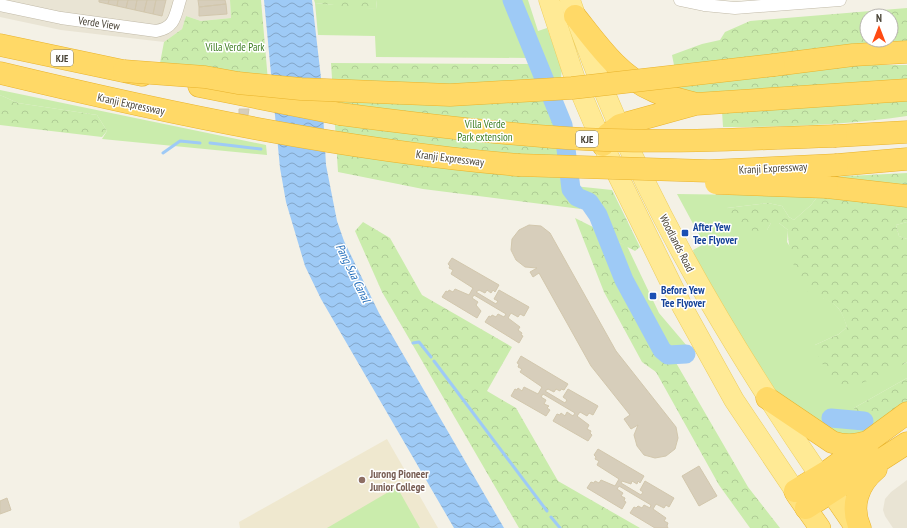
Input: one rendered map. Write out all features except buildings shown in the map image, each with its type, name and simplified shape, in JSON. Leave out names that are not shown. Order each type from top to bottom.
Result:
[{"type":"highway","points":[[573,8],[615,64],[626,75],[656,92],[696,104]]},
{"type":"highway","name":"KJE","points":[[0,45],[340,114],[471,130],[567,138],[623,140],[718,140],[907,132]]},
{"type":"highway","points":[[124,71],[205,77],[238,83],[301,89],[450,94],[572,88],[853,55],[907,52]]},
{"type":"highway","name":"Kranji Expressway","points":[[0,73],[100,98],[284,135],[435,157],[518,165],[708,171],[837,165],[907,159]]},
{"type":"highway","points":[[603,145],[607,135],[620,125],[696,104],[907,90]]},
{"type":"highway","points":[[518,165],[631,179],[827,187],[907,196]]},
{"type":"highway","points":[[767,398],[832,442],[842,446],[853,446],[870,442]]},
{"type":"highway","points":[[826,484],[870,442],[907,413]]},
{"type":"highway","points":[[800,500],[826,484],[902,446]]},
{"type":"highway","points":[[860,528],[855,513],[859,490],[870,474],[902,446]]},
{"type":"highway","name":"Woodlands Road","points":[[826,484],[856,528]]},
{"type":"highway","name":"Woodlands Road","points":[[800,500],[820,528]]},
{"type":"main road","name":"Woodlands Road","points":[[549,0],[575,79],[603,145],[683,308],[734,400],[800,500]]},
{"type":"main road","name":"Woodlands Road","points":[[573,8],[596,70],[620,125],[682,255],[767,398],[826,484]]},
{"type":"main road","points":[[575,79],[584,85],[592,83],[596,76],[596,70]]},
{"type":"street","name":"Verde View","points":[[0,5],[61,18],[156,31],[165,30],[173,21],[180,0]]},
{"type":"street","points":[[680,0],[704,6],[735,8],[840,0]]},
{"type":"shaded area","points":[[0,0],[230,0],[231,18],[201,21],[186,16],[182,29],[164,42],[61,30],[0,17]]},
{"type":"shaded area","name":"Jurong Pioneer Junior College","points":[[387,439],[438,528],[240,528],[239,522]]},
{"type":"shaded area","points":[[907,480],[907,528],[893,528],[883,510],[885,499],[891,492]]},
{"type":"green space","name":"Villa Verde Park","points":[[230,0],[261,0],[268,81],[160,63],[164,42],[182,29],[186,16],[201,21],[231,18]]},
{"type":"green space","points":[[314,0],[377,0],[376,9],[339,8],[334,5],[315,3]]},
{"type":"green space","points":[[377,0],[505,0],[529,58],[376,57],[375,36],[318,35],[315,3],[376,9]]},
{"type":"green space","points":[[516,0],[528,0],[538,31],[547,28],[562,68],[561,78],[550,83]]},
{"type":"green space","points":[[907,8],[907,41],[899,42],[899,9]]},
{"type":"green space","points":[[859,12],[859,47],[675,70],[672,55],[702,44],[720,40],[725,32],[750,21]]},
{"type":"green space","name":"Villa Verde Park extension","points":[[331,63],[531,64],[556,127],[561,183],[565,195],[581,209],[423,189],[338,172]]},
{"type":"green space","points":[[853,65],[907,65],[907,84],[697,93],[674,87]]},
{"type":"green space","points":[[0,90],[266,145],[267,155],[102,139],[107,131],[97,115],[18,103],[0,95]]},
{"type":"green space","points":[[0,95],[18,103],[97,115],[107,131],[102,137],[0,125]]},
{"type":"green space","points":[[907,98],[907,116],[861,122],[815,125],[723,127],[722,111]]},
{"type":"green space","points":[[907,173],[907,222],[896,225],[899,236],[907,239],[907,362],[890,372],[844,390],[820,361],[815,345],[839,334],[847,327],[840,310],[829,301],[809,292],[802,286],[793,262],[788,230],[779,223],[771,223],[767,230],[758,233],[731,222],[727,208],[768,203],[782,206],[789,217],[794,220],[811,205],[818,196],[809,178]]},
{"type":"green space","points":[[574,186],[612,190],[640,247],[635,251],[618,242],[608,230],[596,203],[579,193]]},
{"type":"green space","points":[[677,194],[818,196],[811,205],[794,220],[789,217],[782,206],[768,203],[727,208],[767,230],[771,223],[779,223],[788,230],[787,242],[823,298],[833,303],[839,309],[844,317],[847,327],[839,334],[815,345],[904,364],[907,362],[907,378],[854,408],[876,428],[851,441],[799,415],[770,385],[697,267],[693,250],[704,244]]},
{"type":"green space","points":[[575,218],[593,227],[619,287],[653,351],[666,361],[675,361],[748,487],[780,528],[750,528],[719,485],[656,372],[642,362],[604,292]]},
{"type":"green space","points":[[363,222],[390,238],[422,295],[512,347],[487,391],[516,408],[558,481],[640,528],[519,528],[382,292],[355,231]]},
{"type":"green space","points":[[907,222],[907,239],[899,236],[896,225]]},
{"type":"green space","points":[[608,230],[618,242],[627,246],[659,313],[687,346],[666,347],[660,343],[627,279]]},
{"type":"green space","points":[[907,378],[907,408],[879,426],[867,428],[861,426],[854,408]]},
{"type":"green space","points":[[397,487],[420,528],[327,528]]},
{"type":"water","name":"Pang Sua Canal","points":[[264,0],[312,0],[321,78],[326,165],[337,221],[344,241],[379,313],[504,528],[454,528],[321,299],[305,266],[286,202],[280,168]]},
{"type":"waterway","points":[[512,0],[563,125],[571,189],[577,197],[589,202],[598,215],[624,280],[662,350],[668,355],[686,354]]},
{"type":"waterway","points":[[163,153],[180,141],[200,143]]},
{"type":"waterway","points":[[210,143],[261,149]]},
{"type":"waterway","points":[[413,343],[419,342],[431,357]]},
{"type":"waterway","points":[[434,361],[547,511]]},
{"type":"waterway","points":[[831,418],[864,421]]},
{"type":"waterway","points":[[551,517],[560,528]]},
{"type":"place","name":"After Yew Tee Flyover","points":[[685,233]]},
{"type":"place","name":"Before Yew Tee Flyover","points":[[653,296]]},
{"type":"place","name":"Jurong Pioneer Junior College","points":[[362,480]]}]
